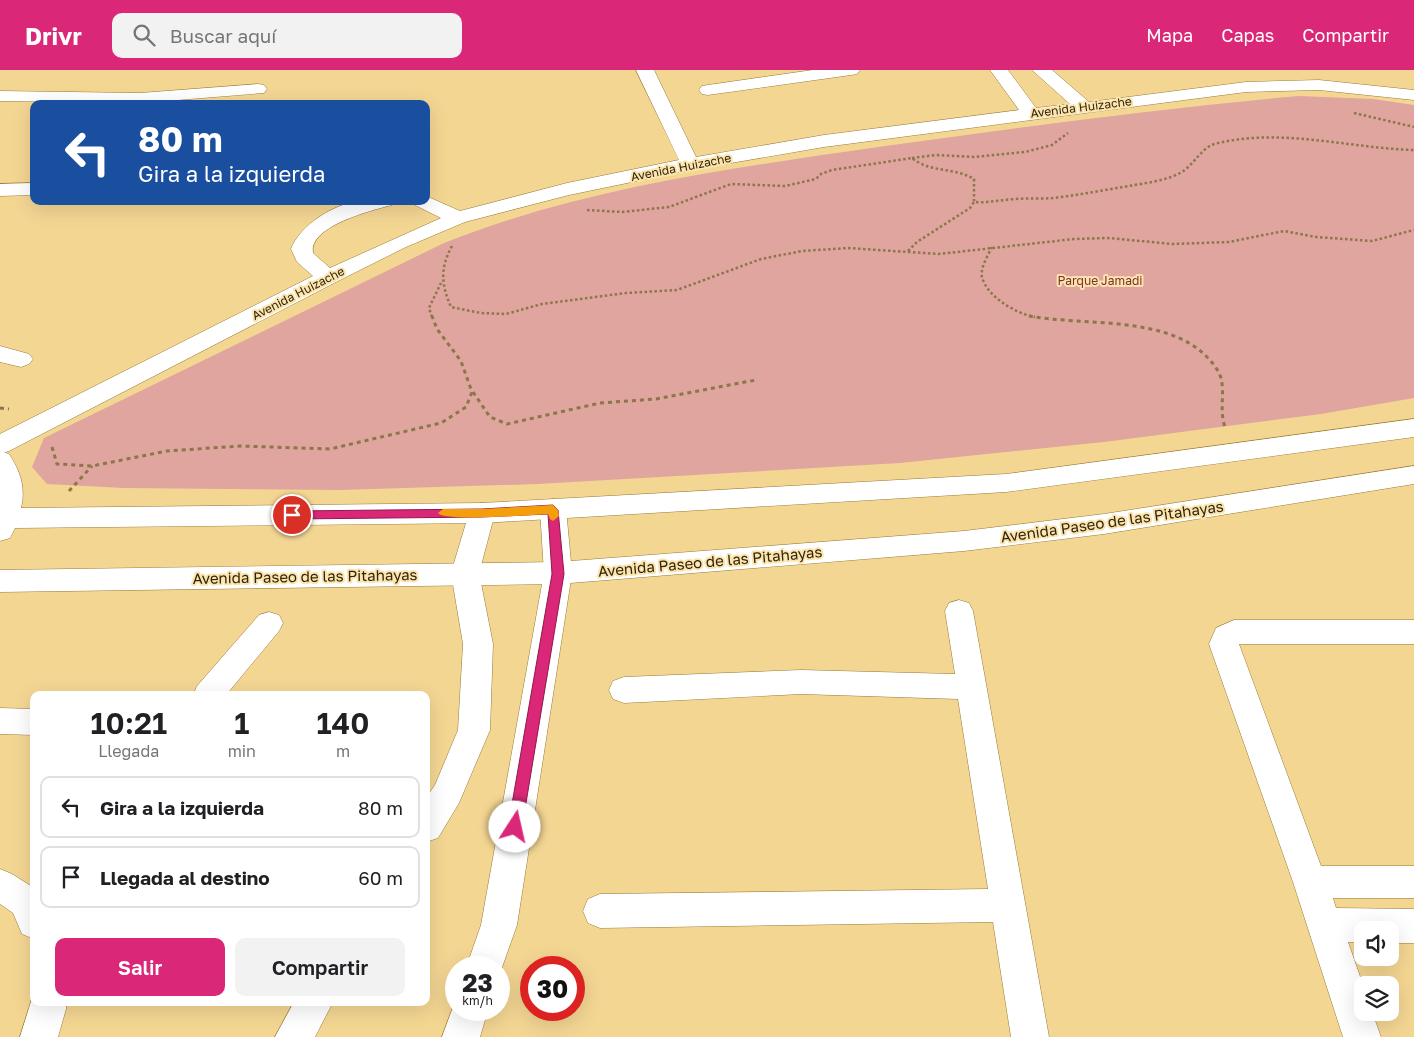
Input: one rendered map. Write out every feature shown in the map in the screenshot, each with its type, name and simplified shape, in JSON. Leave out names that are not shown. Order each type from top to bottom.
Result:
[{"type":"street","points":[[248,70],[258,89],[267,100]]},
{"type":"street","points":[[645,70],[690,164]]},
{"type":"street","points":[[737,70],[748,85]]},
{"type":"street","points":[[708,90],[851,70]]},
{"type":"street","points":[[999,70],[1031,114]]},
{"type":"street","points":[[1041,70],[1084,107]]},
{"type":"street","name":"Avenida Huizache","points":[[0,445],[328,277],[458,218],[567,189],[690,164],[824,141],[1246,87],[1283,85],[1352,87],[1414,95]]},
{"type":"street","points":[[0,96],[140,98],[258,89]]},
{"type":"street","points":[[0,190],[30,189]]},
{"type":"street","points":[[430,205],[458,218]]},
{"type":"street","points":[[328,277],[304,256],[302,248],[307,239],[340,206]]},
{"type":"street","points":[[0,460],[6,468],[11,491],[3,525],[482,513],[1006,484],[1414,428]]},
{"type":"street","name":"Avenida Paseo de las Pitahayas","points":[[0,581],[465,573],[558,574],[964,541],[1104,524],[1414,475]]},
{"type":"street","points":[[488,956],[499,925],[558,574],[553,510]]},
{"type":"street","points":[[430,821],[448,793],[474,730],[478,644],[465,573],[482,513]]},
{"type":"street","points":[[959,611],[1030,1037]]},
{"type":"street","points":[[211,691],[269,623]]},
{"type":"street","points":[[1362,1037],[1310,882],[1224,644],[1226,636],[1234,632],[1414,632]]},
{"type":"street","points":[[624,690],[801,682],[972,688]]},
{"type":"street","points":[[0,721],[30,722]]},
{"type":"street","points":[[1310,882],[1414,882]]},
{"type":"street","points":[[600,911],[1009,906]]},
{"type":"street","points":[[1324,925],[1414,926]]},
{"type":"street","points":[[39,1037],[48,1006]]},
{"type":"street","points":[[294,1037],[313,1006]]},
{"type":"street","points":[[461,1037],[466,1021]]},
{"type":"path","points":[[1353,113],[1414,127]]},
{"type":"path","points":[[580,210],[622,212],[669,207],[731,184],[784,186],[816,178],[832,170],[912,158],[936,155],[975,157],[1025,152],[1052,145],[1068,133],[1075,131]]},
{"type":"path","points":[[974,202],[987,203],[1014,199],[1054,198],[1156,181],[1180,173],[1196,161],[1203,150],[1215,144],[1253,136],[1310,138],[1386,150],[1414,150]]},
{"type":"path","points":[[907,252],[923,238],[970,208],[974,202],[974,179],[962,171],[925,168],[912,158]]},
{"type":"path","points":[[441,284],[451,307],[481,313],[506,314],[542,304],[626,293],[677,290],[761,258],[802,251],[848,248],[939,254],[1074,239],[1108,238],[1173,244],[1229,242],[1284,231],[1316,237],[1372,241],[1414,230]]},
{"type":"path","points":[[454,244],[443,266],[441,284],[429,308],[437,329],[461,361],[472,392],[490,420],[496,423],[506,424],[600,403],[656,400],[756,380]]},
{"type":"path","points":[[992,247],[983,267],[982,277],[988,288],[1004,304],[1025,315],[1051,320],[1078,320],[1158,330],[1179,337],[1198,349],[1214,364],[1221,378],[1221,416],[1235,452]]},
{"type":"path","points":[[43,423],[50,432],[57,464],[79,466],[167,451],[240,446],[330,449],[442,422],[466,407],[472,392]]},
{"type":"green space","name":"Parque Jamadi","points":[[1299,96],[1373,99],[1414,105],[1414,398],[1321,414],[1104,442],[900,463],[538,484],[340,490],[124,488],[47,484],[32,467],[44,438],[444,243],[496,224],[550,208],[658,182],[823,155],[1088,119],[1193,106]]},
{"type":"slow traffic","points":[[443,513],[553,510],[553,516]]},
{"type":"route","points":[[292,515],[482,513],[553,510],[558,574],[515,827]]}]
